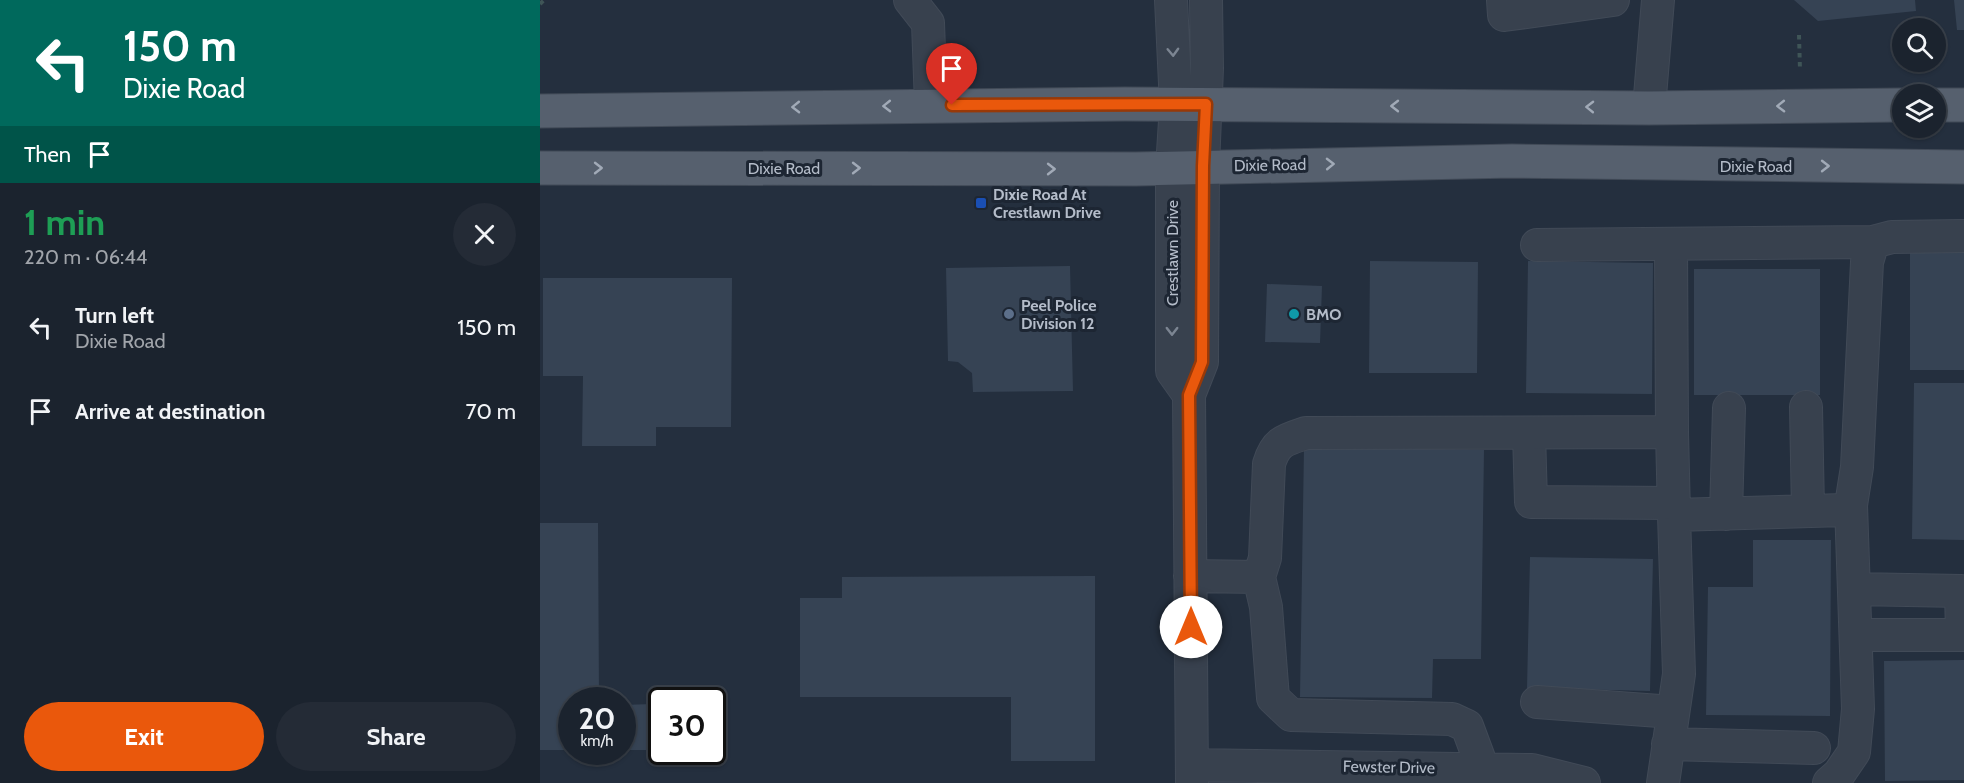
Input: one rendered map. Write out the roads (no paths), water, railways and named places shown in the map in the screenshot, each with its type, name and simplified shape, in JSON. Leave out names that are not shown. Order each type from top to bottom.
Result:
[{"type":"main road","points":[[540,111],[931,105],[1191,104],[1649,108],[1892,105]]},
{"type":"main road","points":[[1946,105],[1964,105]]},
{"type":"main road","name":"Dixie Road","points":[[540,168],[1187,167],[1512,161],[1964,168]]},
{"type":"street","points":[[910,0],[928,23],[931,105]]},
{"type":"street","points":[[1171,0],[1191,104]]},
{"type":"street","points":[[1191,104],[1206,0]]},
{"type":"street","points":[[1503,0],[1504,15],[1539,5],[1601,1]]},
{"type":"street","points":[[1649,108],[1658,0]]},
{"type":"street","name":"Crestlawn Drive","points":[[1191,104],[1172,370],[1189,395],[1192,774]]},
{"type":"street","points":[[1537,245],[1873,242],[1892,237],[1964,236]]},
{"type":"street","points":[[1829,783],[1839,774],[1854,752],[1858,709],[1851,505],[1859,433],[1867,262],[1873,242]]},
{"type":"street","points":[[1663,783],[1679,674],[1672,432],[1671,244]]},
{"type":"street","points":[[1726,514],[1729,408]]},
{"type":"street","points":[[1806,408],[1808,512]]},
{"type":"street","points":[[1472,773],[1467,726],[1452,719],[1291,714],[1273,698],[1266,607],[1259,577],[1265,558],[1269,464],[1273,449],[1284,440],[1306,433],[1672,432]]},
{"type":"street","points":[[1529,433],[1531,502],[1726,514],[1844,510],[1851,505]]},
{"type":"street","points":[[1190,576],[1259,577]]},
{"type":"street","points":[[1854,589],[1961,591],[1962,635],[1856,635]]},
{"type":"street","points":[[1538,702],[1673,712]]},
{"type":"street","points":[[1668,744],[1814,748]]},
{"type":"street","name":"Fewster Drive","points":[[1192,774],[1348,775],[1532,770],[1584,783]]},
{"type":"place","name":"Dixie Road At Crestlawn Drive","points":[[981,203]]},
{"type":"place","name":"Peel Police Division 12","points":[[1009,314]]},
{"type":"place","name":"BMO","points":[[1294,314]]}]
